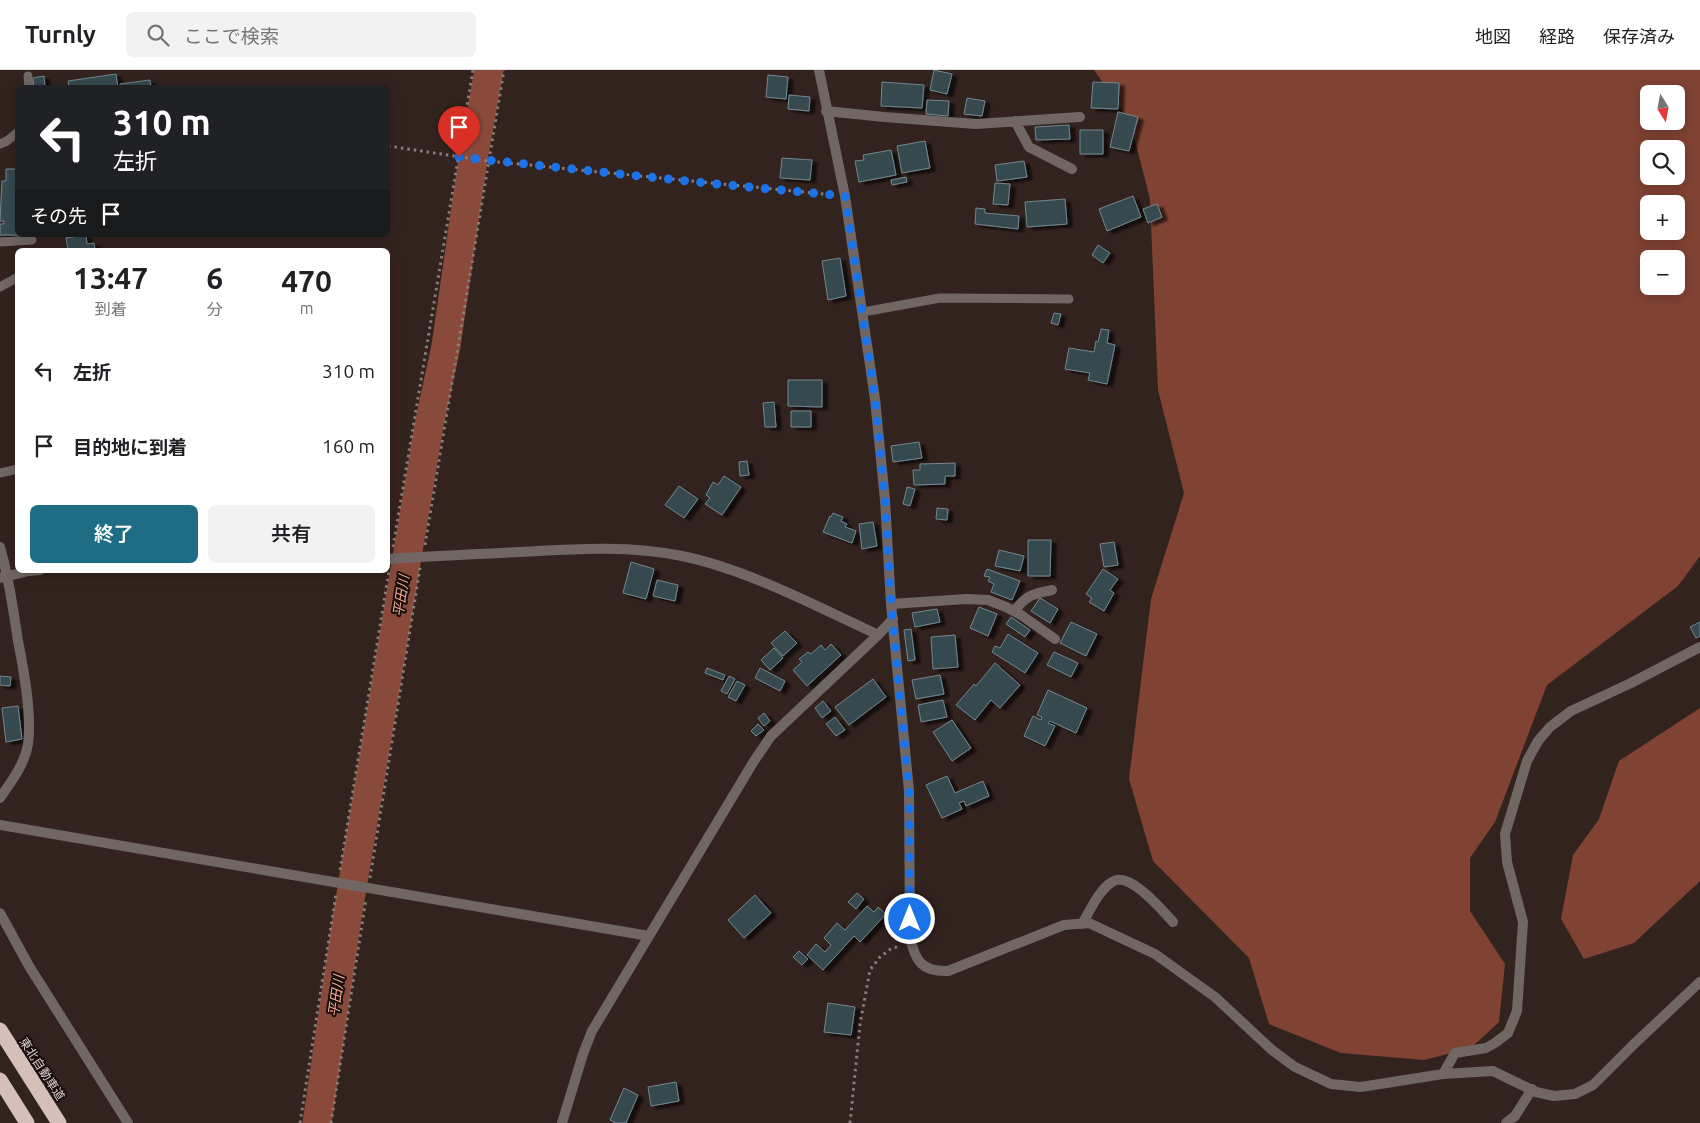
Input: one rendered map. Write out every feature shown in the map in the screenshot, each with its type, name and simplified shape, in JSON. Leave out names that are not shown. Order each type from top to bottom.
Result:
[{"type":"highway","name":"東北自動車道","points":[[0,1030],[59,1123]]},
{"type":"highway","points":[[0,1080],[27,1123]]},
{"type":"street","points":[[819,70],[845,196],[875,399],[885,500],[891,604],[909,791],[911,943],[918,959],[927,968],[936,972],[948,971],[1064,925],[1089,923],[1154,954],[1215,997],[1272,1050],[1295,1067],[1331,1084],[1361,1087],[1443,1074],[1493,1071],[1532,1089],[1554,1096],[1575,1094],[1593,1085],[1700,982]]},
{"type":"street","points":[[826,111],[884,118],[976,124],[1080,117]]},
{"type":"street","points":[[1015,121],[1029,147],[1072,169]]},
{"type":"street","points":[[0,546],[4,577],[22,663],[29,731],[28,745],[23,761],[0,798]]},
{"type":"street","points":[[390,558],[592,548],[641,550],[683,556],[721,567],[768,585],[878,635]]},
{"type":"street","points":[[4,577],[25,573]]},
{"type":"street","points":[[1014,610],[1028,596],[1052,590]]},
{"type":"street","points":[[891,604],[966,599],[988,600],[1014,610],[1055,639]]},
{"type":"street","points":[[562,1123],[582,1054],[592,1032],[732,795],[771,736],[878,635],[893,618]]},
{"type":"street","points":[[1443,1074],[1455,1052],[1486,1048],[1503,1037],[1511,1027],[1517,1011],[1523,922],[1507,862],[1505,834],[1527,760],[1550,727],[1571,711],[1631,684],[1700,647]]},
{"type":"street","points":[[0,825],[649,936]]},
{"type":"street","points":[[1082,924],[1100,894],[1112,882],[1122,879],[1130,882],[1173,922]]},
{"type":"street","points":[[0,914],[29,966],[128,1123]]},
{"type":"street","points":[[1506,1123],[1515,1116],[1532,1089]]},
{"type":"lane","points":[[28,76],[29,85]]},
{"type":"lane","points":[[0,144],[15,134]]},
{"type":"lane","points":[[0,242],[32,240]]},
{"type":"lane","points":[[0,287],[15,279]]},
{"type":"lane","points":[[863,312],[940,298],[1069,300]]},
{"type":"lane","points":[[0,473],[15,470]]},
{"type":"path","points":[[390,558],[461,157],[473,70]]},
{"type":"path","points":[[331,1123],[366,887],[504,70]]},
{"type":"path","points":[[390,146],[488,161],[845,196]]},
{"type":"path","points":[[300,1123],[388,573]]},
{"type":"path","points":[[850,1123],[860,1024],[870,970],[880,957],[892,948],[911,943]]},
{"type":"shaded area","points":[[1094,70],[1700,70],[1700,556],[1678,586],[1547,685],[1495,822],[1470,858],[1470,911],[1505,964],[1499,1022],[1471,1048],[1424,1060],[1341,1053],[1269,1024],[1249,958],[1153,861],[1129,779],[1151,599],[1184,493],[1158,390],[1150,199],[1130,121]]},
{"type":"shaded area","points":[[1700,708],[1700,881],[1634,943],[1584,959],[1561,919],[1573,855],[1599,819],[1619,761]]},
{"type":"building","points":[[934,70],[952,74],[947,94],[930,90]]},
{"type":"building","points":[[116,74],[118,85],[69,85],[68,81]]},
{"type":"building","points":[[768,75],[788,77],[786,99],[766,97]]},
{"type":"building","points":[[44,76],[45,85],[34,85],[33,78]]},
{"type":"building","points":[[150,80],[151,85],[120,85]]},
{"type":"building","points":[[882,82],[924,85],[922,108],[881,106]]},
{"type":"building","points":[[1093,82],[1119,83],[1118,109],[1091,108]]},
{"type":"building","points":[[789,95],[810,97],[809,111],[788,109]]},
{"type":"building","points":[[967,98],[985,101],[982,116],[964,114]]},
{"type":"building","points":[[927,100],[949,101],[948,116],[926,114]]},
{"type":"building","points":[[1118,112],[1138,117],[1129,151],[1110,147]]},
{"type":"building","points":[[1069,125],[1070,139],[1036,140],[1035,127]]},
{"type":"building","points":[[1080,130],[1103,130],[1103,154],[1080,154]]},
{"type":"building","points":[[925,141],[930,168],[902,173],[897,146]]},
{"type":"building","points":[[891,150],[896,175],[859,182],[855,161],[864,160],[863,155]]},
{"type":"building","points":[[782,158],[812,160],[810,180],[780,178]]},
{"type":"building","points":[[1024,161],[1027,177],[997,181],[995,165]]},
{"type":"building","points":[[6,169],[15,169],[15,235],[0,235],[0,224],[4,224],[4,221],[0,221],[2,181],[6,181]]},
{"type":"building","points":[[906,177],[907,182],[892,185],[891,180]]},
{"type":"building","points":[[995,183],[1010,184],[1008,205],[993,204]]},
{"type":"building","points":[[1133,196],[1141,217],[1107,231],[1099,209]]},
{"type":"building","points":[[1065,199],[1067,224],[1027,227],[1025,202]]},
{"type":"building","points":[[1157,204],[1162,217],[1148,223],[1143,209]]},
{"type":"building","points":[[976,208],[985,209],[985,213],[1019,216],[1018,229],[975,224]]},
{"type":"building","points":[[86,237],[87,244],[94,243],[95,248],[68,248],[66,238]]},
{"type":"building","points":[[1098,245],[1110,253],[1103,263],[1092,255]]},
{"type":"building","points":[[840,258],[846,296],[828,300],[822,261]]},
{"type":"building","points":[[1054,313],[1061,314],[1058,325],[1051,323]]},
{"type":"building","points":[[1101,329],[1109,330],[1107,343],[1115,345],[1107,384],[1088,380],[1090,373],[1065,369],[1069,348],[1094,352]]},
{"type":"building","points":[[788,380],[822,380],[822,407],[788,406]]},
{"type":"building","points":[[774,402],[776,427],[765,427],[763,403]]},
{"type":"building","points":[[791,411],[811,411],[811,427],[791,427]]},
{"type":"building","points":[[919,442],[922,458],[893,462],[891,446]]},
{"type":"building","points":[[747,461],[749,475],[740,476],[739,462]]},
{"type":"building","points":[[955,463],[955,476],[945,476],[945,484],[914,485],[913,470],[920,470],[920,464]]},
{"type":"building","points":[[724,476],[741,487],[722,515],[705,504],[710,498],[706,495],[713,482],[718,485]]},
{"type":"building","points":[[679,486],[698,499],[684,518],[665,505]]},
{"type":"building","points":[[907,487],[915,489],[910,506],[903,504]]},
{"type":"building","points":[[937,508],[948,509],[947,520],[936,519]]},
{"type":"building","points":[[833,513],[843,517],[841,521],[847,524],[845,527],[856,531],[852,543],[823,532]]},
{"type":"building","points":[[873,522],[877,546],[862,549],[859,524]]},
{"type":"building","points":[[1028,540],[1051,540],[1050,576],[1028,576]]},
{"type":"building","points":[[1114,542],[1118,565],[1104,567],[1100,544]]},
{"type":"building","points":[[999,550],[1024,556],[1020,571],[995,566]]},
{"type":"building","points":[[631,562],[654,569],[646,599],[623,593]]},
{"type":"building","points":[[987,569],[1020,581],[1012,600],[991,592],[994,584],[988,581],[990,577],[984,576]]},
{"type":"building","points":[[1103,569],[1118,579],[1110,590],[1114,593],[1104,611],[1089,602],[1092,598],[1086,594]]},
{"type":"building","points":[[657,580],[678,585],[675,601],[653,596]]},
{"type":"building","points":[[1040,598],[1058,609],[1050,623],[1031,611]]},
{"type":"building","points":[[979,607],[997,614],[988,636],[970,628]]},
{"type":"building","points":[[937,609],[940,622],[915,627],[912,613]]},
{"type":"building","points":[[1011,617],[1030,630],[1025,637],[1006,624]]},
{"type":"building","points":[[1071,622],[1097,634],[1086,656],[1060,643]]},
{"type":"building","points":[[1700,622],[1700,636],[1696,638],[1690,627]]},
{"type":"building","points":[[911,629],[915,660],[908,661],[904,630]]},
{"type":"building","points":[[785,631],[797,643],[783,656],[771,643]]},
{"type":"building","points":[[1008,634],[1038,653],[1025,673],[992,652],[995,646],[1000,648]]},
{"type":"building","points":[[955,635],[958,667],[933,669],[931,637]]},
{"type":"building","points":[[831,644],[841,655],[807,686],[793,670],[802,662],[799,659],[808,652],[811,654],[821,645],[825,650]]},
{"type":"building","points":[[774,648],[783,658],[770,670],[761,660]]},
{"type":"building","points":[[1054,652],[1078,663],[1071,677],[1047,665]]},
{"type":"building","points":[[995,663],[1020,685],[1000,708],[991,700],[975,720],[956,705],[974,684],[976,686]]},
{"type":"building","points":[[707,668],[725,675],[723,680],[705,673]]},
{"type":"building","points":[[760,668],[785,681],[780,691],[755,678]]},
{"type":"building","points":[[940,675],[944,694],[916,699],[912,680]]},
{"type":"building","points":[[0,676],[11,677],[10,686],[0,685]]},
{"type":"building","points":[[729,676],[735,679],[727,694],[721,691]]},
{"type":"building","points":[[873,679],[886,697],[849,725],[835,707]]},
{"type":"building","points":[[737,681],[745,685],[736,701],[728,697]]},
{"type":"building","points":[[1048,690],[1087,708],[1076,733],[1050,721],[1048,723],[1055,726],[1045,746],[1024,736],[1033,716],[1041,720],[1042,717],[1037,715]]},
{"type":"building","points":[[943,700],[947,717],[921,722],[918,705]]},
{"type":"building","points":[[823,701],[831,711],[822,718],[815,708]]},
{"type":"building","points":[[18,706],[22,739],[6,742],[2,708]]},
{"type":"building","points":[[764,713],[770,721],[764,726],[758,718]]},
{"type":"building","points":[[835,717],[845,730],[836,736],[826,724]]},
{"type":"building","points":[[952,720],[971,748],[952,761],[933,732]]},
{"type":"building","points":[[758,724],[764,730],[756,736],[751,731]]},
{"type":"building","points":[[947,776],[955,793],[983,781],[989,796],[966,806],[964,801],[959,803],[962,809],[942,818],[926,785]]},
{"type":"building","points":[[857,893],[864,899],[856,909],[848,902]]},
{"type":"building","points":[[755,895],[771,913],[744,938],[728,920]]},
{"type":"building","points":[[867,906],[874,912],[878,907],[886,914],[860,942],[854,936],[823,970],[807,955],[816,944],[825,952],[831,945],[824,938],[837,923],[845,930]]},
{"type":"building","points":[[799,951],[808,959],[802,965],[793,957]]},
{"type":"building","points":[[828,1003],[855,1007],[851,1035],[824,1032]]},
{"type":"building","points":[[676,1082],[679,1101],[651,1106],[648,1087]]},
{"type":"building","points":[[624,1088],[638,1095],[626,1123],[616,1123],[610,1120]]},
{"type":"waterway","name":"平田川","points":[[317,1123],[347,918],[429,425],[446,346],[473,159],[489,70]]},
{"type":"route","points":[[459,157],[845,196],[875,399],[885,500],[891,604],[909,791],[910,919]]}]
